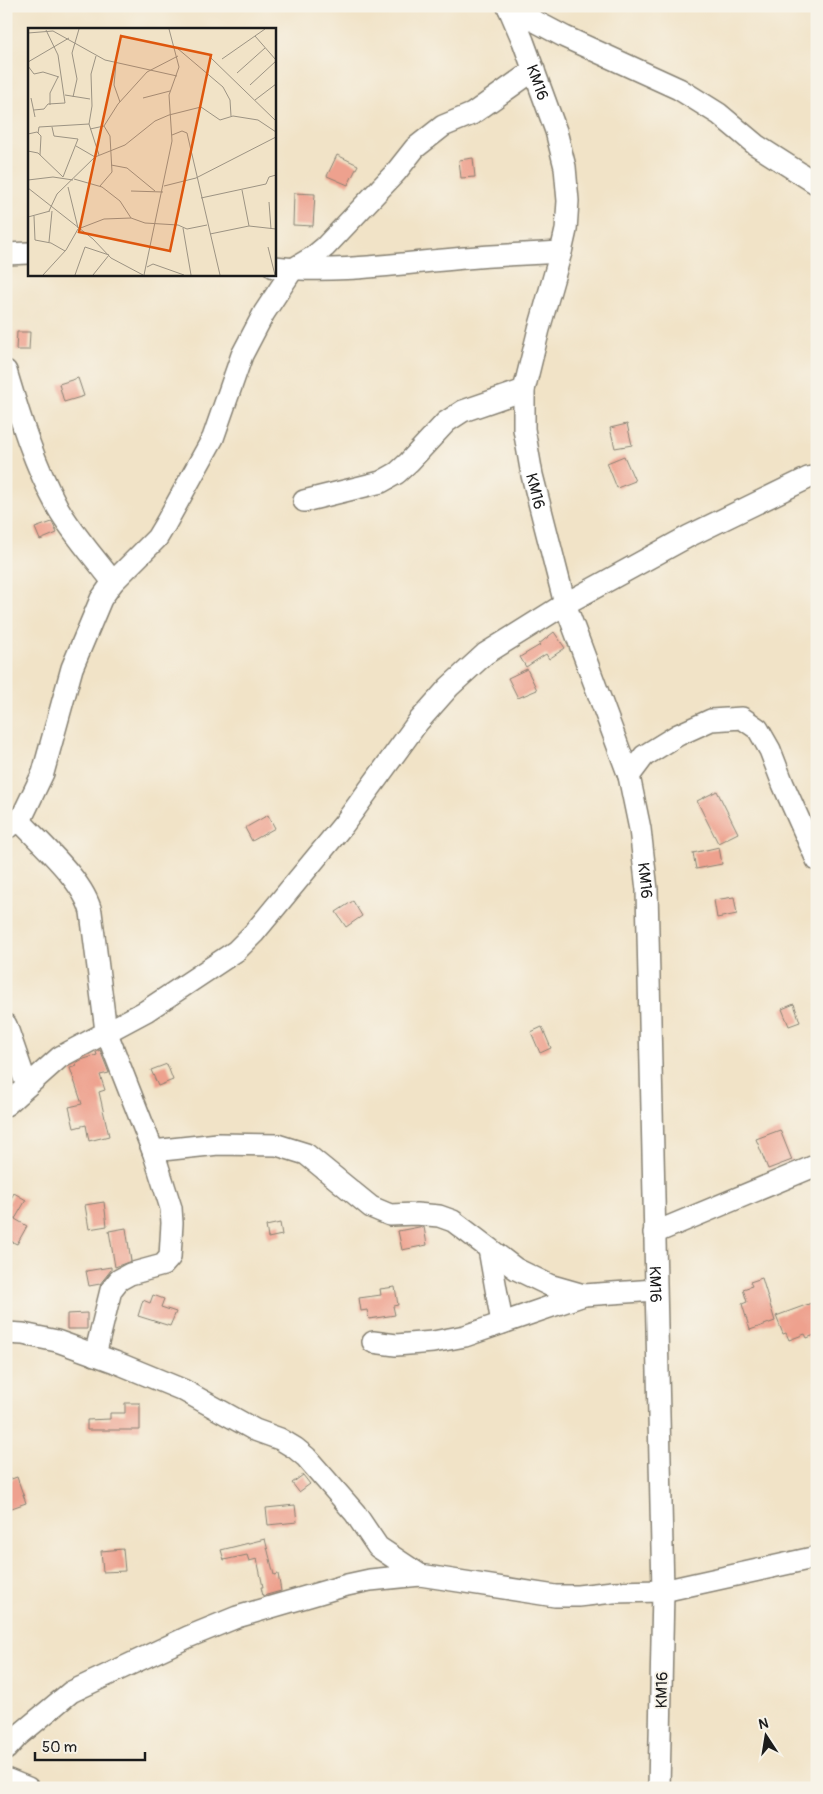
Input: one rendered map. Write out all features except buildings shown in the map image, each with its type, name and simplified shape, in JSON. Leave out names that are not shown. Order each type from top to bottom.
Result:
[{"type":"street","name":"KM16","points":[[508,7],[534,70],[556,131],[565,167],[568,201],[566,230],[561,252],[524,390],[524,429],[532,475],[565,604],[629,776],[640,828],[647,890],[663,1591],[659,1788]]},
{"type":"street","points":[[508,7],[565,37],[679,89],[719,114],[756,146],[817,184]]},
{"type":"street","points":[[95,1354],[111,1290],[119,1280],[130,1274],[163,1265],[170,1257],[171,1208],[153,1151],[106,1031],[88,900],[80,887],[13,824],[43,773],[72,668],[101,599],[113,582],[157,538],[213,438],[242,356],[283,268],[313,257],[326,247],[396,172],[415,148],[443,126],[472,114],[534,70]]},
{"type":"street","points":[[283,268],[393,266],[465,258],[561,252]]},
{"type":"street","points":[[6,254],[28,253]]},
{"type":"street","points":[[6,371],[28,442],[45,482],[68,522],[113,582]]},
{"type":"street","points":[[304,501],[382,482],[409,462],[446,422],[463,412],[524,390]]},
{"type":"street","points":[[6,1105],[60,1057],[146,1011],[236,951],[254,933],[344,824],[418,722],[449,687],[485,654],[565,604],[689,536],[808,478],[817,476]]},
{"type":"street","points":[[629,776],[644,756],[678,735],[711,720],[742,718],[758,729],[770,750],[817,860]]},
{"type":"street","points":[[6,1025],[27,1086]]},
{"type":"street","points":[[153,1151],[233,1144],[277,1145],[292,1148],[306,1154],[371,1207],[390,1215],[416,1214],[440,1216],[453,1221],[516,1269],[549,1285],[584,1295]]},
{"type":"street","points":[[654,1233],[817,1165]]},
{"type":"street","points":[[489,1249],[502,1323]]},
{"type":"street","points":[[373,1342],[396,1345],[433,1342],[465,1336],[584,1295],[655,1290]]},
{"type":"street","points":[[6,1333],[23,1334],[57,1341],[95,1354],[183,1390],[255,1430],[280,1439],[306,1457],[355,1513],[378,1547],[420,1575]]},
{"type":"street","points":[[6,1749],[18,1736],[75,1689],[188,1637],[237,1617],[347,1585],[370,1580],[420,1575],[555,1596],[663,1591],[817,1557]]},
{"type":"street","points":[[6,1779],[28,1788]]}]
